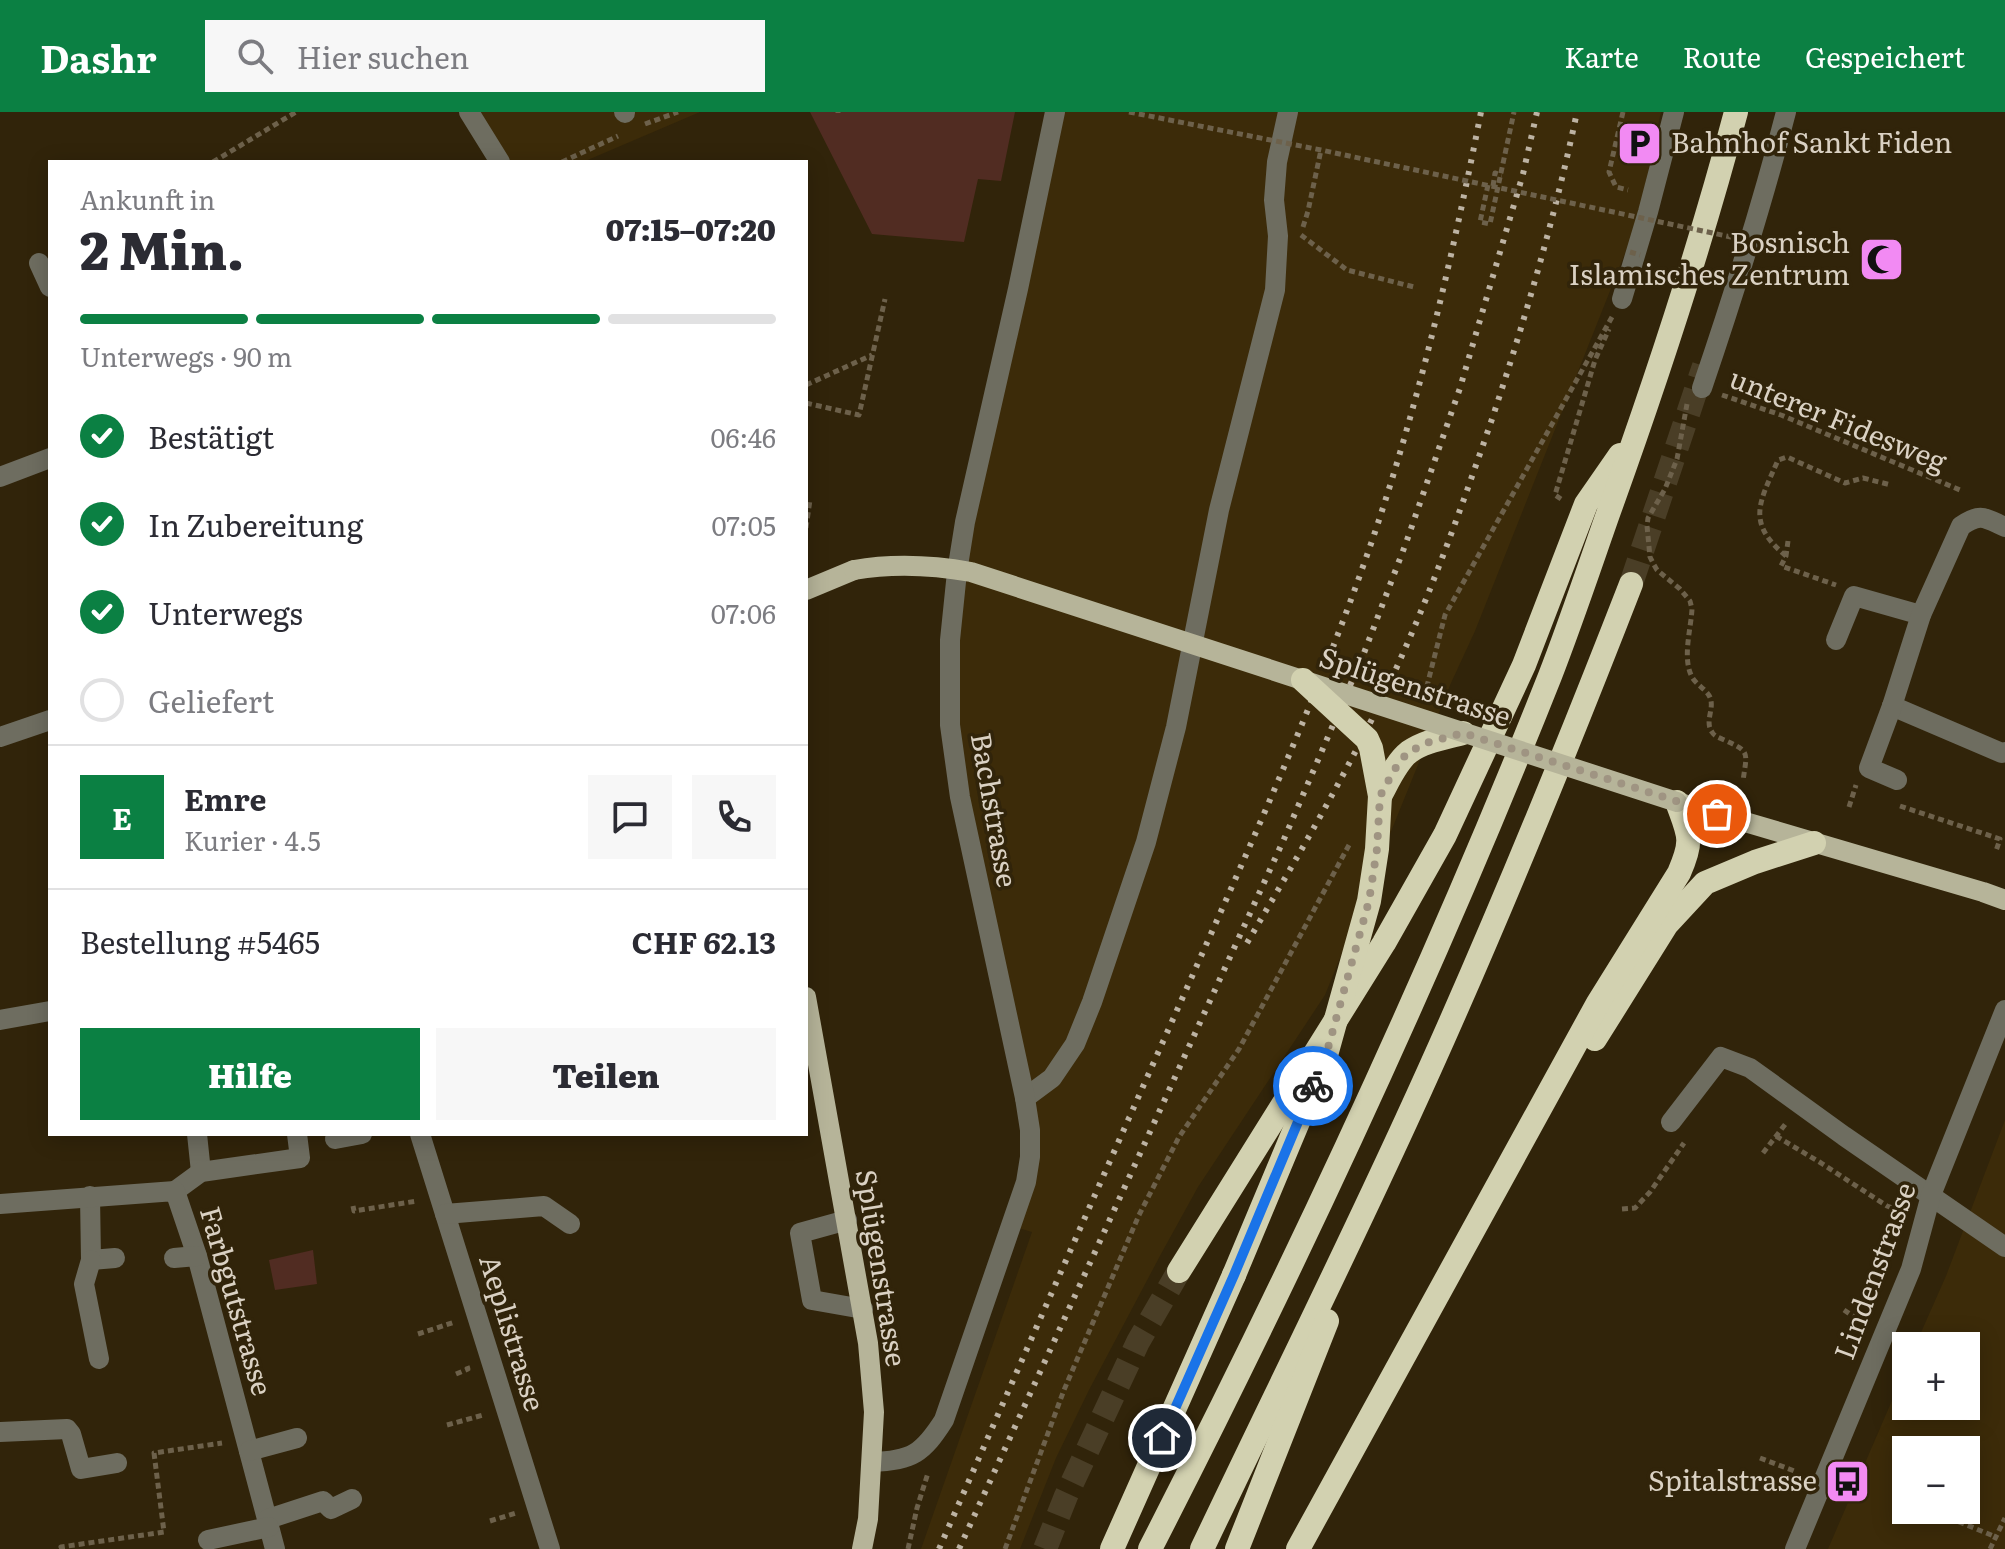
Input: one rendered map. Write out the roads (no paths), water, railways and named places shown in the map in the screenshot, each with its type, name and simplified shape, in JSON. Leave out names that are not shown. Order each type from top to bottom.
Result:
[{"type":"highway","points":[[1150,1549],[1327,1192],[1441,937],[1551,673],[1671,335],[1736,112]]},
{"type":"highway","points":[[1179,1271],[1384,943],[1445,835],[1524,665],[1586,504],[1639,426]]},
{"type":"highway","points":[[1202,1549],[1408,1118],[1485,942],[1631,584]]},
{"type":"highway","points":[[1112,1549],[1234,1275],[1326,1055],[1369,901],[1377,849],[1380,796],[1371,748],[1367,739],[1303,680]]},
{"type":"highway","points":[[1380,796],[1407,753],[1429,742],[1463,733]]},
{"type":"highway","points":[[1298,1549],[1598,1003],[1679,873],[1690,838],[1677,802]]},
{"type":"highway","points":[[1477,1223],[1667,924],[1705,883],[1755,862],[1814,843]]},
{"type":"highway","points":[[1237,1549],[1408,1118]]},
{"type":"main road","name":"Splügenstrasse","points":[[808,589],[854,570],[875,566],[906,565],[971,572],[1677,802],[2005,900]]},
{"type":"main road","name":"Splügenstrasse","points":[[808,1008],[868,1343],[874,1412],[868,1519],[862,1549]]},
{"type":"street","points":[[469,112],[499,160]]},
{"type":"street","name":"Bachstrasse","points":[[872,1462],[900,1459],[919,1450],[930,1442],[944,1420],[1026,1182],[1030,1157],[1025,1098],[960,797],[950,725],[950,640],[965,522],[1055,112]]},
{"type":"street","points":[[1025,1098],[1052,1078],[1075,1044],[1146,842],[1176,727],[1219,510],[1275,290],[1278,236],[1274,200],[1277,162],[1288,112]]},
{"type":"street","points":[[1622,299],[1674,112]]},
{"type":"street","points":[[1702,388],[1750,241],[1786,112]]},
{"type":"street","points":[[39,263],[48,283]]},
{"type":"street","points":[[0,477],[48,459]]},
{"type":"street","points":[[1897,780],[1869,768],[1921,615],[1961,526],[1974,517],[1986,518],[2005,527]]},
{"type":"street","points":[[1836,640],[1854,596],[1921,615]]},
{"type":"street","points":[[1892,706],[2005,752]]},
{"type":"street","points":[[0,737],[48,721]]},
{"type":"street","name":"Lindenstrasse","points":[[1795,1549],[1911,1269],[1931,1195],[2005,1010]]},
{"type":"street","points":[[0,1020],[48,1011]]},
{"type":"street","points":[[1671,1122],[1721,1057],[1750,1068],[2005,1247]]},
{"type":"street","points":[[197,1136],[201,1172]]},
{"type":"street","points":[[175,1191],[201,1172],[300,1158],[297,1136]]},
{"type":"street","points":[[335,1139],[351,1136]]},
{"type":"street","name":"Aeplistrasse","points":[[421,1136],[550,1549]]},
{"type":"street","name":"Farbgutstrasse","points":[[0,1204],[175,1191],[197,1256],[275,1549]]},
{"type":"street","points":[[90,1196],[91,1260],[84,1284],[99,1359]]},
{"type":"street","points":[[445,1214],[544,1206],[570,1224]]},
{"type":"street","points":[[847,1220],[800,1233],[812,1300],[863,1309]]},
{"type":"street","points":[[174,1258],[197,1256]]},
{"type":"street","points":[[91,1260],[115,1258]]},
{"type":"street","points":[[0,1432],[67,1429],[81,1469],[117,1463]]},
{"type":"street","points":[[248,1445],[297,1438]]},
{"type":"street","points":[[208,1540],[268,1523],[323,1501],[331,1509],[352,1499]]},
{"type":"tunnel","points":[[1631,584],[1704,366]]},
{"type":"tunnel","points":[[1045,1549],[1066,1496],[1138,1342],[1179,1271]]},
{"type":"railway","points":[[939,1549],[1261,820],[1310,706],[1354,590],[1392,480],[1421,376],[1481,112]]},
{"type":"railway","points":[[959,1549],[1284,839],[1364,653],[1460,388],[1523,174],[1537,112]]},
{"type":"railway","points":[[1247,943],[1365,733],[1437,572],[1516,345],[1549,229],[1577,112]]},
{"type":"place","name":"Bahnhof Sankt Fiden","points":[[1640,143]]},
{"type":"place","name":"Bosnisch Islamisches Zentrum","points":[[1881,259]]},
{"type":"place","name":"Spitalstrasse","points":[[1848,1481]]}]
